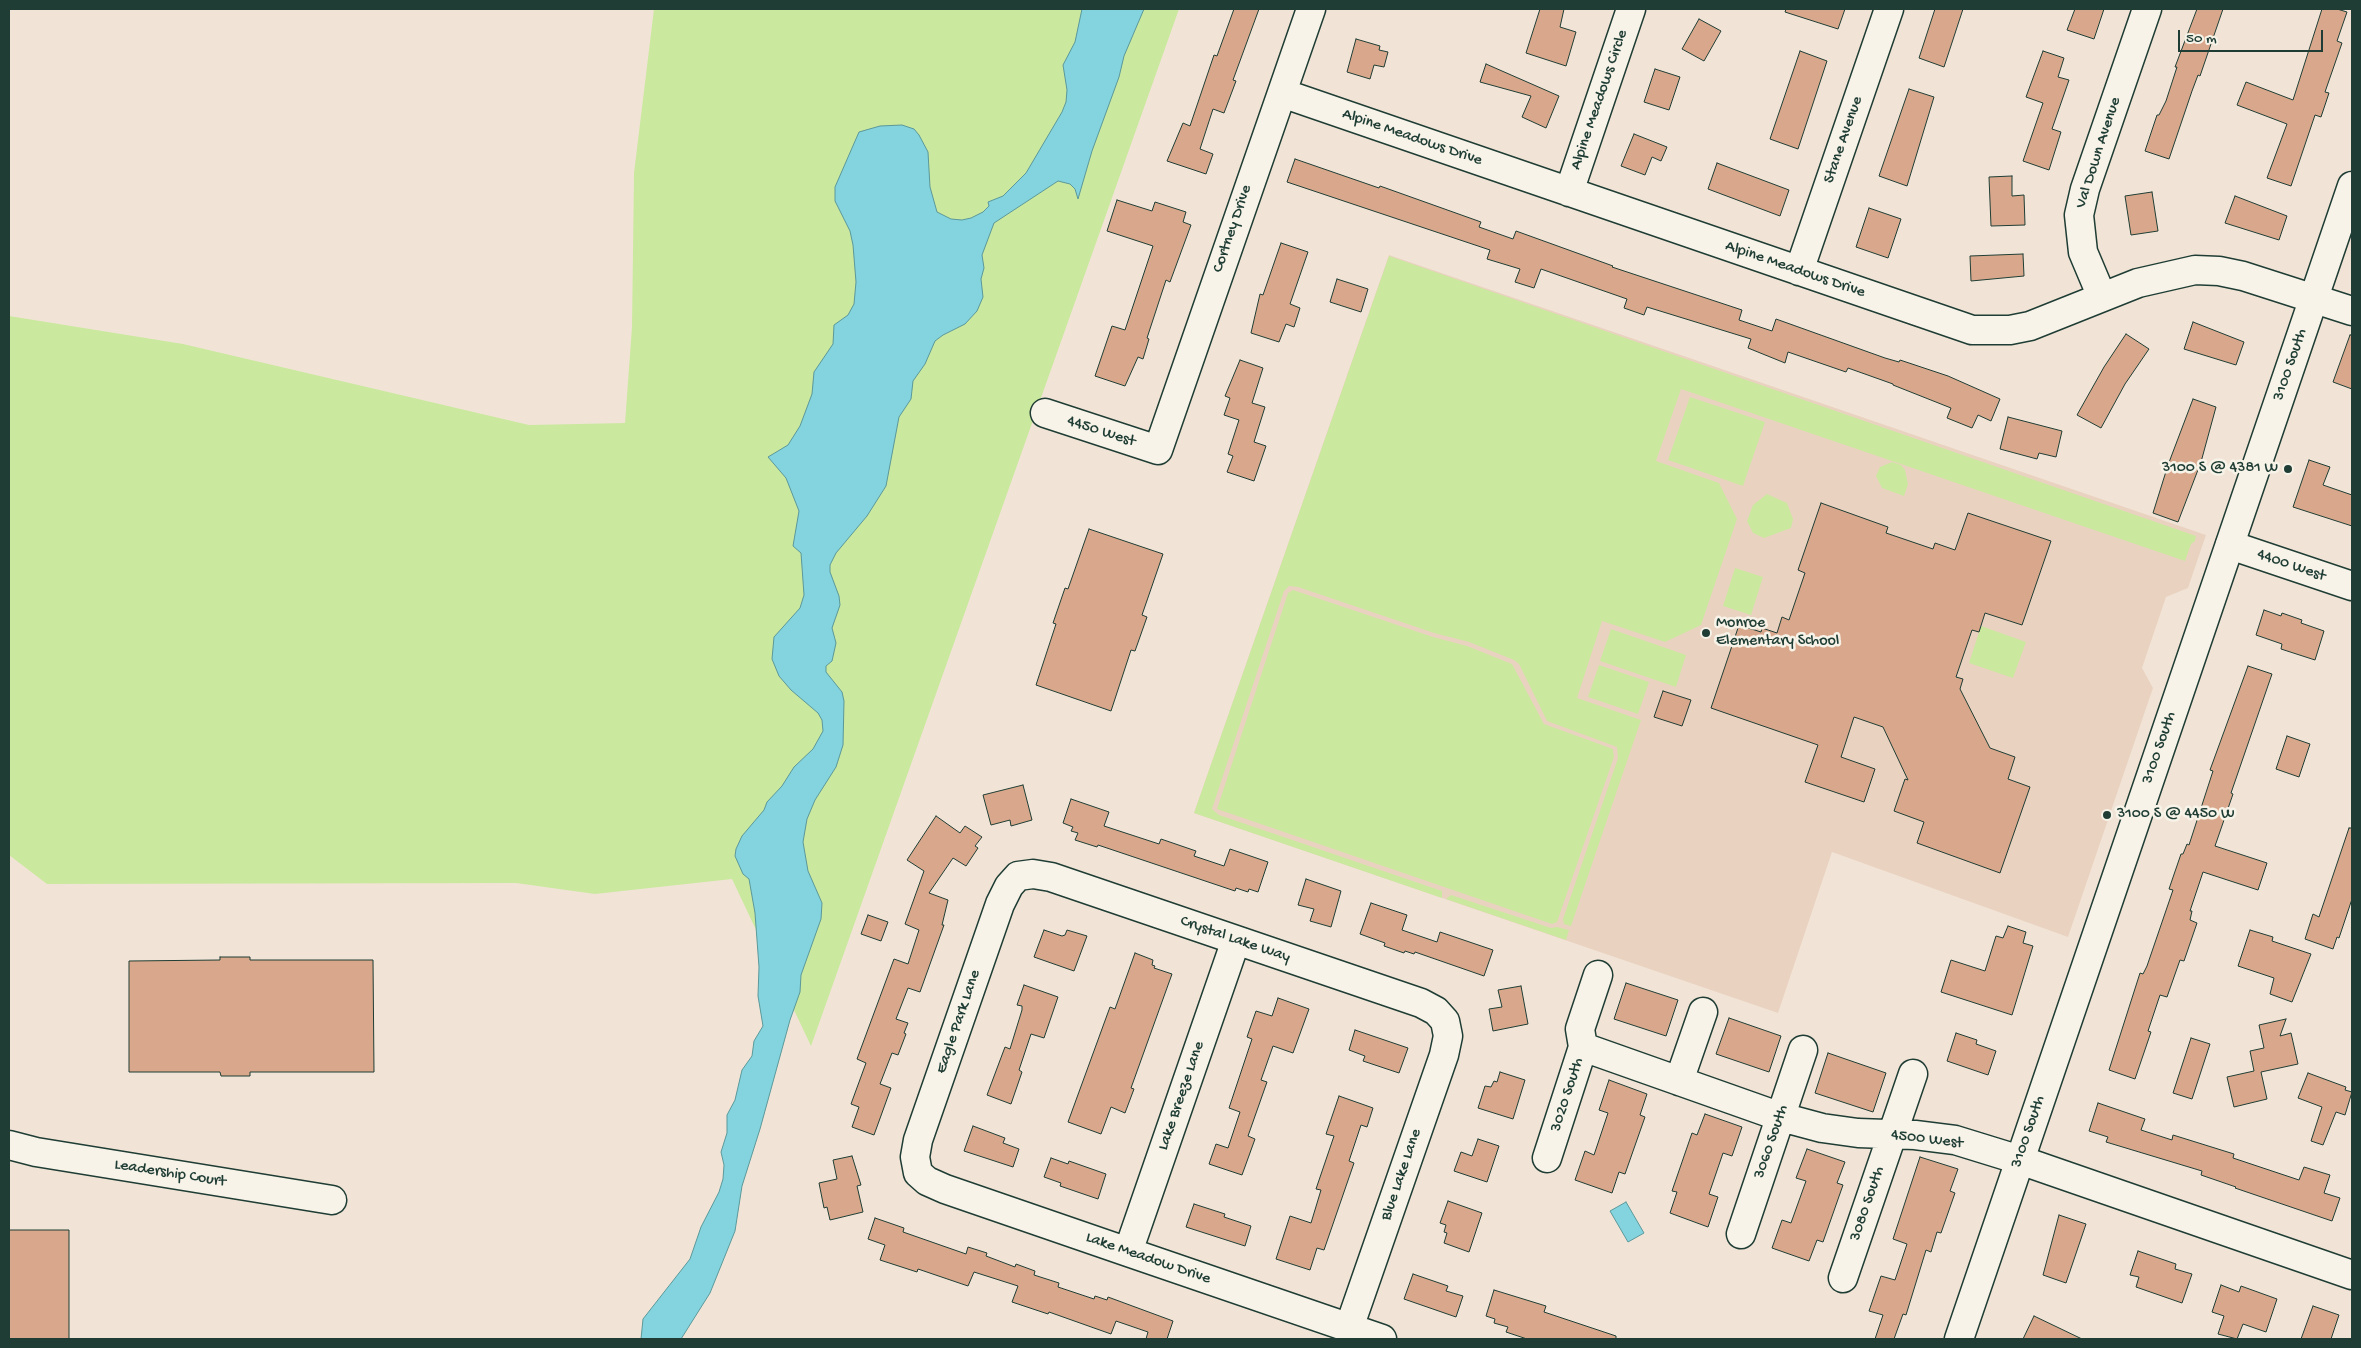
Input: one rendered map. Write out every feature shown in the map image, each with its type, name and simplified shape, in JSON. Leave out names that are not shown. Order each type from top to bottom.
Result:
[{"type":"street","name":"Cortney Drive","points":[[1158,450],[1310,9]]},
{"type":"street","name":"Alpine Meadows Circle","points":[[1569,192],[1631,9]]},
{"type":"street","name":"Stane Avenue","points":[[1800,271],[1889,9]]},
{"type":"street","name":"Val Down Avenue","points":[[2102,297],[2083,252],[2079,215],[2085,189],[2146,9]]},
{"type":"street","name":"Alpine Meadows Drive","points":[[1282,93],[1956,325],[1991,331],[2030,326],[2156,277],[2195,270],[2218,271],[2243,276],[2352,311]]},
{"type":"street","name":"3100 South","points":[[1958,1339],[2352,186]]},
{"type":"street","name":"4450 West","points":[[1044,413],[1158,450]]},
{"type":"street","name":"4400 West","points":[[2230,545],[2352,586]]},
{"type":"street","name":"Crystal Lake Way","points":[[1018,876],[1033,874],[1051,877],[1420,1003],[1436,1011],[1446,1020]]},
{"type":"street","name":"Eagle Park Lane","points":[[918,1173],[915,1157],[918,1140],[1000,904],[1009,886],[1018,876]]},
{"type":"street","name":"Lake Breeze Lane","points":[[1128,1252],[1236,940]]},
{"type":"street","name":"3020 South","points":[[1547,1158],[1584,1047],[1580,1029],[1598,975]]},
{"type":"street","points":[[1679,1081],[1703,1012]]},
{"type":"street","name":"Blue Lake Lane","points":[[1349,1328],[1444,1055],[1448,1036],[1446,1020]]},
{"type":"street","name":"4500 West","points":[[1584,1047],[1780,1117],[1822,1128],[1858,1133],[1955,1140],[2020,1160],[2352,1274]]},
{"type":"street","name":"3060 South","points":[[1741,1234],[1803,1050]]},
{"type":"street","name":"3080 South","points":[[1843,1278],[1913,1074]]},
{"type":"street","name":"Leadership Court","points":[[9,1145],[55,1155],[332,1200]]},
{"type":"street","name":"Lake Meadow Drive","points":[[918,1173],[927,1181],[944,1189],[1382,1339]]},
{"type":"shaded area","name":"Monroe Elementary School","points":[[1389,255],[2206,535],[2188,588],[2166,597],[2142,668],[2153,688],[2068,937],[1832,852],[1778,1013],[1194,813]]},
{"type":"green space","points":[[654,9],[1179,9],[811,1046],[732,879],[595,894],[516,883],[47,884],[9,855],[9,316],[183,344],[529,425],[625,423],[632,327],[634,173]]},
{"type":"green space","points":[[1389,256],[2196,536],[2195,541],[2191,544],[2185,561],[1681,389],[1656,461],[1719,483],[1737,519],[1701,625],[1665,642],[1602,621],[1577,698],[1641,720],[1571,926],[1564,924],[1563,919],[1618,758],[1617,747],[1547,721],[1519,664],[1514,660],[1469,642],[1434,633],[1298,587],[1289,586],[1284,591],[1212,809],[1219,815],[1442,891],[1442,898],[1194,813]]},
{"type":"green space","points":[[1690,397],[1765,422],[1743,486],[1668,460]]},
{"type":"green space","points":[[1892,462],[1901,465],[1905,470],[1908,484],[1904,496],[1882,488],[1876,476],[1880,467]]},
{"type":"green space","points":[[1767,494],[1787,503],[1793,519],[1791,528],[1764,538],[1753,533],[1747,521],[1753,505]]},
{"type":"green space","points":[[1735,568],[1763,577],[1751,615],[1723,606]]},
{"type":"green space","points":[[1293,590],[1433,637],[1467,646],[1512,664],[1544,724],[1613,749],[1614,757],[1557,922],[1552,924],[1217,809],[1288,593]]},
{"type":"green space","points":[[1981,626],[2026,642],[2013,678],[1969,663]]},
{"type":"green space","points":[[1611,629],[1686,655],[1676,687],[1600,661]]},
{"type":"green space","points":[[1599,665],[1649,682],[1638,714],[1588,697]]},
{"type":"green space","points":[[1451,895],[1551,928],[1557,927],[1569,930],[1566,940],[1446,899]]},
{"type":"water","points":[[1082,9],[1144,9],[1124,56],[1119,77],[1092,151],[1078,199],[1075,189],[1070,184],[1058,181],[994,223],[982,255],[984,268],[981,279],[983,297],[977,311],[965,324],[935,341],[925,364],[913,381],[911,399],[899,417],[886,486],[867,516],[836,553],[830,565],[830,572],[839,596],[840,605],[832,628],[836,643],[832,661],[826,666],[826,672],[842,692],[844,701],[843,745],[836,767],[815,800],[807,819],[803,842],[808,871],[822,903],[821,919],[801,975],[800,992],[790,1020],[742,1186],[735,1231],[710,1293],[681,1339],[641,1339],[643,1319],[690,1259],[701,1227],[719,1192],[723,1179],[724,1165],[721,1152],[727,1133],[727,1115],[735,1100],[742,1070],[752,1056],[754,1041],[763,1026],[758,996],[759,967],[755,913],[749,879],[743,874],[735,856],[736,849],[742,836],[764,810],[767,802],[782,786],[794,767],[813,749],[823,731],[822,720],[818,713],[791,690],[779,676],[772,659],[774,637],[800,608],[804,595],[801,553],[793,546],[799,511],[786,478],[768,457],[788,445],[800,426],[812,394],[814,372],[833,344],[834,325],[848,315],[854,304],[856,282],[853,245],[850,231],[835,201],[835,187],[859,132],[880,126],[902,125],[914,129],[928,152],[930,187],[937,212],[951,219],[962,220],[983,212],[989,206],[988,202],[1003,196],[1026,173],[1062,112],[1066,102],[1067,90],[1063,65],[1075,42]]},
{"type":"water","points":[[1626,1202],[1644,1233],[1628,1242],[1610,1211]]},
{"type":"building","points":[[1234,9],[1259,9],[1233,80],[1236,81],[1224,113],[1213,109],[1200,149],[1213,154],[1206,174],[1167,161],[1183,123],[1190,126],[1214,55],[1217,56]]},
{"type":"building","points":[[1540,9],[1564,9],[1560,27],[1576,32],[1566,66],[1526,53]]},
{"type":"building","points":[[1786,9],[1845,9],[1838,29],[1785,12]]},
{"type":"building","points":[[1935,9],[1963,9],[1944,67],[1919,58]]},
{"type":"building","points":[[2075,9],[2104,9],[2094,39],[2067,30]]},
{"type":"building","points":[[2197,9],[2223,9],[2169,159],[2145,151],[2157,115],[2159,115],[2166,101],[2177,67],[2175,67]]},
{"type":"building","points":[[2322,9],[2337,9],[2347,12],[2337,41],[2342,43],[2325,92],[2329,93],[2321,117],[2315,115],[2291,186],[2267,178],[2287,124],[2237,105],[2246,82],[2293,100]]},
{"type":"building","points":[[1699,19],[1721,31],[1704,61],[1682,49]]},
{"type":"building","points":[[1356,39],[1380,46],[1379,50],[1388,52],[1384,67],[1374,65],[1370,79],[1347,72]]},
{"type":"building","points":[[1800,51],[1827,61],[1798,149],[1770,139]]},
{"type":"building","points":[[2043,51],[2064,58],[2058,77],[2069,80],[2052,129],[2061,132],[2049,170],[2023,161],[2043,103],[2026,97]]},
{"type":"building","points":[[1486,64],[1559,96],[1546,128],[1522,117],[1531,96],[1480,82]]},
{"type":"building","points":[[1655,69],[1680,77],[1669,110],[1644,102]]},
{"type":"building","points":[[1909,89],[1934,97],[1907,186],[1879,176]]},
{"type":"building","points":[[1634,134],[1667,147],[1661,161],[1652,157],[1645,175],[1621,166]]},
{"type":"building","points":[[1295,159],[1379,188],[1380,186],[1481,222],[1479,227],[1513,239],[1516,231],[1612,267],[1742,310],[1739,320],[1772,331],[1776,319],[1885,358],[1899,362],[1900,360],[1948,376],[2000,399],[1991,421],[1978,415],[1972,428],[1947,418],[1951,408],[1893,384],[1848,368],[1846,372],[1788,352],[1785,363],[1748,348],[1751,339],[1647,307],[1644,315],[1624,308],[1627,299],[1541,269],[1534,288],[1515,282],[1520,269],[1487,259],[1490,250],[1287,182]]},
{"type":"building","points":[[1717,163],[1789,190],[1780,216],[1708,189]]},
{"type":"building","points":[[2012,176],[2012,196],[2024,195],[2025,225],[1991,226],[1989,177]]},
{"type":"building","points":[[2152,192],[2158,231],[2131,235],[2125,196]]},
{"type":"building","points":[[2235,196],[2287,216],[2279,240],[2225,223]]},
{"type":"building","points":[[1117,200],[1152,211],[1155,202],[1186,212],[1183,222],[1191,225],[1170,282],[1166,280],[1147,338],[1149,339],[1143,359],[1138,357],[1125,386],[1095,376],[1112,326],[1125,330],[1153,246],[1107,231]]},
{"type":"building","points":[[1869,208],[1901,219],[1888,258],[1856,247]]},
{"type":"building","points":[[1281,243],[1308,252],[1290,304],[1300,308],[1294,327],[1286,324],[1279,342],[1251,333],[1260,294],[1263,295]]},
{"type":"building","points":[[2023,254],[2024,276],[1971,281],[1970,256]]},
{"type":"building","points":[[1337,279],[1368,289],[1361,312],[1330,302]]},
{"type":"building","points":[[2193,322],[2244,342],[2236,365],[2184,349]]},
{"type":"building","points":[[2126,334],[2149,349],[2125,384],[2101,428],[2077,415],[2104,367]]},
{"type":"building","points":[[2350,335],[2352,335],[2352,389],[2333,382]]},
{"type":"building","points":[[1240,360],[1263,368],[1252,403],[1265,407],[1254,442],[1266,446],[1254,481],[1227,472],[1233,456],[1228,454],[1239,420],[1224,415],[1230,398],[1225,396]]},
{"type":"building","points":[[2193,399],[2216,407],[2201,462],[2178,522],[2153,513],[2168,465]]},
{"type":"building","points":[[2008,417],[2062,431],[2056,457],[2039,453],[2037,459],[2000,449]]},
{"type":"building","points":[[2309,460],[2330,467],[2323,485],[2352,495],[2352,526],[2293,507]]},
{"type":"building","points":[[1821,503],[1888,527],[1886,533],[1933,549],[1935,543],[1955,550],[1968,513],[2051,541],[2022,625],[1985,613],[1979,632],[1972,630],[1956,677],[1963,679],[1960,689],[1990,748],[2015,757],[2008,779],[2030,787],[2000,873],[1917,843],[1924,822],[1894,811],[1905,779],[1908,780],[1883,727],[1854,717],[1841,757],[1875,769],[1864,802],[1805,782],[1818,745],[1711,708],[1739,625],[1761,632],[1762,628],[1777,633],[1782,617],[1789,620],[1805,573],[1798,570]]},
{"type":"building","points":[[1089,529],[1163,554],[1142,615],[1147,617],[1135,651],[1131,650],[1111,711],[1036,685],[1056,624],[1053,623],[1065,588],[1068,589]]},
{"type":"building","points":[[2264,610],[2281,616],[2282,613],[2302,620],[2301,623],[2324,631],[2315,660],[2281,649],[2282,644],[2256,635]]},
{"type":"building","points":[[2248,666],[2272,674],[2215,846],[2267,863],[2258,890],[2203,872],[2190,911],[2192,911],[2190,920],[2197,923],[2184,961],[2180,960],[2167,997],[2160,995],[2148,1031],[2151,1032],[2135,1079],[2109,1070],[2140,973],[2143,974],[2147,966],[2173,890],[2169,889],[2181,854],[2183,854],[2187,844],[2189,845],[2213,771],[2210,770]]},
{"type":"building","points":[[1663,691],[1691,700],[1682,726],[1654,717]]},
{"type":"building","points":[[2287,736],[2310,744],[2299,777],[2276,769]]},
{"type":"building","points":[[1023,785],[1032,820],[1011,826],[1010,820],[991,825],[983,795]]},
{"type":"building","points":[[1071,799],[1109,812],[1104,826],[1159,844],[1161,839],[1196,851],[1194,856],[1224,866],[1230,849],[1268,862],[1258,892],[1249,889],[1248,892],[1236,888],[1235,891],[1098,845],[1097,847],[1075,840],[1078,833],[1071,831],[1073,827],[1063,823]]},
{"type":"building","points":[[936,816],[960,833],[965,826],[982,837],[975,846],[978,848],[966,866],[953,858],[929,893],[948,900],[942,925],[944,925],[920,992],[908,988],[896,1019],[908,1023],[904,1033],[906,1034],[898,1055],[892,1053],[880,1084],[891,1088],[874,1135],[852,1127],[859,1107],[851,1104],[866,1063],[857,1059],[894,959],[908,964],[919,930],[905,924],[924,871],[907,860]]},
{"type":"building","points":[[2349,828],[2352,828],[2352,899],[2339,938],[2337,937],[2333,949],[2305,939],[2313,914],[2319,917]]},
{"type":"building","points":[[1306,879],[1341,891],[1331,927],[1310,921],[1314,909],[1298,905]]},
{"type":"building","points":[[1371,903],[1407,915],[1402,930],[1437,942],[1440,932],[1493,950],[1484,976],[1415,952],[1414,954],[1405,951],[1404,953],[1384,946],[1385,943],[1360,934]]},
{"type":"building","points":[[868,915],[888,922],[881,941],[861,934]]},
{"type":"building","points":[[2008,926],[2026,932],[2023,943],[2033,946],[2012,1015],[1941,992],[1951,960],[1985,971],[1996,936],[2003,938]]},
{"type":"building","points":[[1044,930],[1062,936],[1065,935],[1067,930],[1087,936],[1074,971],[1034,957]]},
{"type":"building","points":[[2250,930],[2273,937],[2272,941],[2311,954],[2292,1002],[2270,994],[2274,978],[2238,966]]},
{"type":"building","points":[[1135,953],[1153,960],[1152,965],[1155,966],[1154,968],[1172,974],[1131,1088],[1134,1089],[1125,1113],[1111,1107],[1101,1134],[1068,1122],[1110,1007],[1115,1009]]},
{"type":"building","points":[[220,957],[250,957],[250,960],[373,960],[374,1072],[250,1072],[250,1076],[221,1076],[220,1072],[129,1072],[129,961],[220,960]]},
{"type":"building","points":[[1626,983],[1678,1000],[1666,1036],[1614,1019]]},
{"type":"building","points":[[1024,985],[1058,997],[1044,1038],[1031,1034],[1019,1070],[1022,1072],[1011,1104],[987,1095],[1005,1047],[1010,1049],[1022,1010],[1022,1006],[1017,1005]]},
{"type":"building","points":[[1521,986],[1528,1024],[1493,1031],[1489,1009],[1502,1007],[1498,990]]},
{"type":"building","points":[[1278,998],[1309,1009],[1293,1053],[1273,1046],[1261,1080],[1267,1082],[1248,1136],[1255,1139],[1242,1175],[1209,1164],[1216,1144],[1228,1148],[1240,1112],[1229,1108],[1252,1039],[1247,1037],[1256,1011],[1272,1016]]},
{"type":"building","points":[[1729,1018],[1781,1036],[1769,1072],[1716,1054]]},
{"type":"building","points":[[2286,1019],[2280,1036],[2291,1033],[2298,1064],[2261,1072],[2267,1099],[2234,1107],[2227,1077],[2254,1071],[2250,1051],[2264,1048],[2259,1025]]},
{"type":"building","points":[[1355,1030],[1408,1048],[1399,1073],[1363,1061],[1365,1056],[1349,1050]]},
{"type":"building","points":[[1956,1033],[1977,1040],[1976,1044],[1996,1051],[1988,1075],[1947,1061]]},
{"type":"building","points":[[2191,1038],[2210,1044],[2192,1099],[2173,1093]]},
{"type":"building","points":[[1828,1053],[1886,1073],[1873,1112],[1815,1093]]},
{"type":"building","points":[[1500,1072],[1525,1080],[1513,1119],[1478,1108],[1485,1086],[1491,1087],[1494,1081],[1497,1082]]},
{"type":"building","points":[[2308,1073],[2346,1087],[2345,1090],[2352,1092],[2345,1115],[2336,1112],[2323,1145],[2311,1141],[2322,1107],[2298,1098]]},
{"type":"building","points":[[1609,1080],[1647,1094],[1640,1115],[1645,1117],[1625,1174],[1619,1172],[1612,1193],[1575,1180],[1585,1151],[1594,1155],[1608,1113],[1599,1110]]},
{"type":"building","points":[[1339,1096],[1373,1108],[1367,1127],[1361,1125],[1349,1161],[1354,1163],[1324,1250],[1317,1248],[1310,1270],[1276,1259],[1290,1216],[1311,1223],[1321,1190],[1316,1189],[1334,1136],[1326,1134]]},
{"type":"building","points":[[2098,1103],[2145,1119],[2141,1130],[2172,1140],[2173,1135],[2234,1154],[2233,1158],[2299,1180],[2304,1167],[2330,1175],[2324,1193],[2340,1198],[2332,1221],[2201,1175],[2202,1171],[2106,1142],[2108,1137],[2089,1131]]},
{"type":"building","points":[[1705,1114],[1742,1127],[1732,1156],[1723,1153],[1709,1194],[1718,1197],[1708,1227],[1670,1213],[1677,1192],[1672,1191],[1692,1133],[1697,1135]]},
{"type":"building","points":[[973,1126],[1005,1138],[1003,1143],[1019,1149],[1013,1167],[964,1151]]},
{"type":"building","points":[[1478,1139],[1499,1146],[1487,1182],[1454,1171],[1461,1152],[1472,1156]]},
{"type":"building","points":[[1807,1149],[1845,1162],[1837,1183],[1843,1185],[1823,1242],[1817,1240],[1809,1261],[1772,1248],[1782,1220],[1791,1223],[1806,1181],[1796,1178]]},
{"type":"building","points":[[852,1156],[861,1185],[857,1186],[863,1212],[830,1220],[827,1207],[824,1208],[819,1183],[837,1179],[833,1160]]},
{"type":"building","points":[[1920,1157],[1958,1169],[1950,1191],[1955,1193],[1941,1233],[1937,1232],[1931,1252],[1926,1250],[1906,1315],[1903,1314],[1894,1339],[1875,1339],[1883,1315],[1869,1311],[1881,1276],[1895,1280],[1907,1244],[1893,1239]]},
{"type":"building","points":[[1051,1158],[1068,1164],[1069,1161],[1106,1174],[1098,1199],[1060,1186],[1061,1183],[1044,1177]]},
{"type":"building","points":[[1448,1201],[1482,1213],[1469,1252],[1444,1243],[1447,1233],[1444,1232],[1446,1225],[1440,1223]]},
{"type":"building","points":[[1194,1204],[1225,1214],[1224,1217],[1251,1226],[1245,1246],[1186,1227]]},
{"type":"building","points":[[2059,1215],[2086,1224],[2066,1283],[2043,1275]]},
{"type":"building","points":[[875,1218],[904,1228],[903,1232],[966,1254],[968,1247],[987,1253],[986,1256],[1015,1267],[1016,1264],[1035,1271],[1034,1275],[1059,1283],[1058,1287],[1094,1299],[1095,1296],[1107,1300],[1108,1297],[1173,1321],[1167,1339],[1146,1339],[1148,1332],[1116,1321],[1111,1334],[1049,1312],[1048,1314],[1012,1302],[1018,1286],[974,1272],[968,1286],[918,1269],[917,1272],[880,1260],[885,1245],[868,1239]]},
{"type":"building","points":[[9,1230],[69,1230],[69,1339],[9,1339]]},
{"type":"building","points":[[2138,1251],[2176,1264],[2175,1269],[2192,1274],[2182,1303],[2136,1287],[2139,1277],[2130,1275]]},
{"type":"building","points":[[1413,1274],[1448,1286],[1446,1291],[1463,1296],[1456,1317],[1404,1299]]},
{"type":"building","points":[[2221,1285],[2239,1292],[2241,1286],[2277,1299],[2266,1332],[2243,1324],[2237,1339],[2218,1334],[2224,1316],[2212,1312]]},
{"type":"building","points":[[1494,1290],[1546,1306],[1544,1312],[1616,1336],[1616,1339],[1527,1339],[1506,1332],[1508,1327],[1494,1323],[1495,1319],[1486,1316]]},
{"type":"building","points":[[2313,1306],[2339,1315],[2331,1339],[2301,1339]]},
{"type":"building","points":[[2034,1316],[2082,1339],[2023,1339]]},
{"type":"place","name":"3100 S @ 4381 W","points":[[2288,469]]},
{"type":"place","name":"Monroe Elementary School","points":[[1706,633]]},
{"type":"place","name":"3100 S @ 4450 W","points":[[2107,815]]}]
